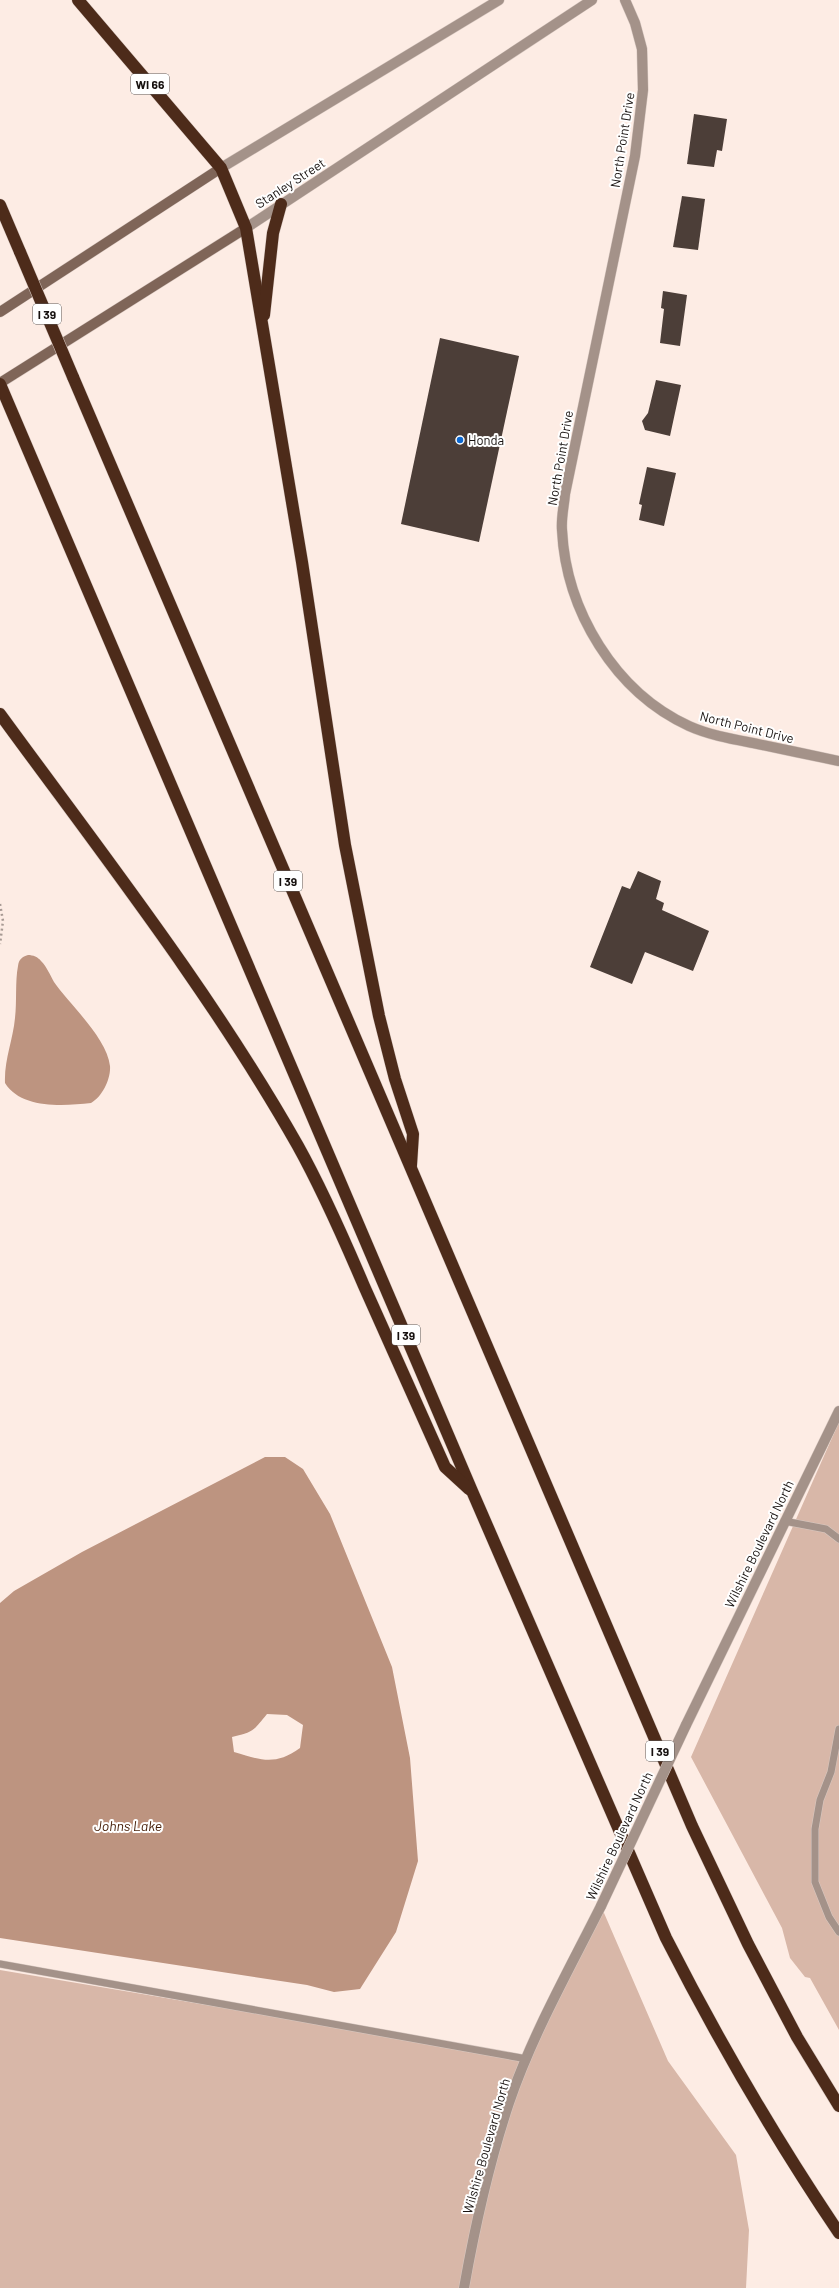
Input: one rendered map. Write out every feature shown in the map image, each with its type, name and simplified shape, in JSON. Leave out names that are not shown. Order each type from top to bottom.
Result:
[{"type":"highway","name":"WI 66","points":[[78,0],[221,168]]},
{"type":"highway","points":[[221,168],[246,228],[302,562],[345,844],[379,1016],[395,1079],[414,1134],[411,1168]]},
{"type":"highway","points":[[262,330],[273,233],[281,204]]},
{"type":"highway","name":"I 39","points":[[0,205],[692,1826],[748,1944],[797,2037],[839,2106]]},
{"type":"highway","name":"I 39","points":[[0,384],[472,1491],[666,1938],[702,2009],[742,2080],[807,2186],[839,2233]]},
{"type":"highway","points":[[0,714],[206,999],[262,1086],[299,1148],[325,1199],[444,1467],[472,1491]]},
{"type":"main road","points":[[0,312],[221,168]]},
{"type":"main road","name":"Stanley Street","points":[[0,384],[246,228]]},
{"type":"street","points":[[221,168],[499,0]]},
{"type":"street","name":"Stanley Street","points":[[246,228],[592,0]]},
{"type":"street","name":"North Point Drive","points":[[625,0],[635,23],[642,49],[643,90],[635,156],[565,494],[562,529],[566,562],[575,593],[592,635],[618,672],[649,701],[689,726],[728,738],[839,761]]},
{"type":"street","name":"Wilshire Boulevard North","points":[[464,2288],[473,2237],[493,2156],[510,2102],[527,2059],[784,1521],[839,1411]]},
{"type":"lane","points":[[784,1521],[826,1530],[839,1539]]},
{"type":"lane","points":[[839,1729],[831,1772],[820,1800],[815,1829],[815,1882],[829,1917],[839,1932]]},
{"type":"lane","points":[[0,1964],[527,2059]]},
{"type":"path","points":[[0,904],[3,921],[0,944]]},
{"type":"shaded area","points":[[839,1422],[839,2030],[810,1978],[805,1977],[790,1958],[782,1928],[691,1757]]},
{"type":"shaded area","points":[[601,1906],[668,2061],[736,2155],[749,2230],[746,2288],[0,2288],[0,1970],[527,2059]]},
{"type":"water","points":[[28,955],[37,957],[47,968],[54,982],[95,1033],[107,1055],[110,1071],[107,1082],[99,1097],[91,1103],[56,1105],[32,1102],[21,1098],[5,1083],[7,1058],[15,1018],[18,966],[21,959]]},
{"type":"water","name":"Johns Lake","points":[[265,1457],[285,1457],[303,1469],[330,1514],[392,1667],[410,1758],[418,1861],[396,1932],[360,1989],[334,1992],[307,1985],[0,1938],[0,1603],[14,1591],[82,1552]],"holes":[[[267,1714],[287,1715],[303,1725],[300,1748],[291,1754],[268,1760],[234,1752],[232,1737],[249,1732],[259,1724]]]},
{"type":"building","points":[[694,114],[727,119],[722,151],[717,150],[714,167],[687,164]]},
{"type":"building","points":[[682,196],[705,199],[698,250],[673,247]]},
{"type":"building","points":[[663,291],[687,295],[680,346],[660,343],[664,309],[661,308]]},
{"type":"building","name":"Honda","points":[[440,338],[519,356],[479,542],[401,524]]},
{"type":"building","points":[[656,380],[681,385],[670,436],[645,430],[642,421],[648,413]]},
{"type":"building","points":[[647,467],[676,473],[664,526],[639,520],[642,505],[639,504]]},
{"type":"building","points":[[638,871],[661,881],[656,899],[664,903],[662,910],[709,931],[693,971],[645,952],[632,984],[590,967],[622,886],[630,889]]},
{"type":"place","name":"Honda","points":[[460,440]]}]
